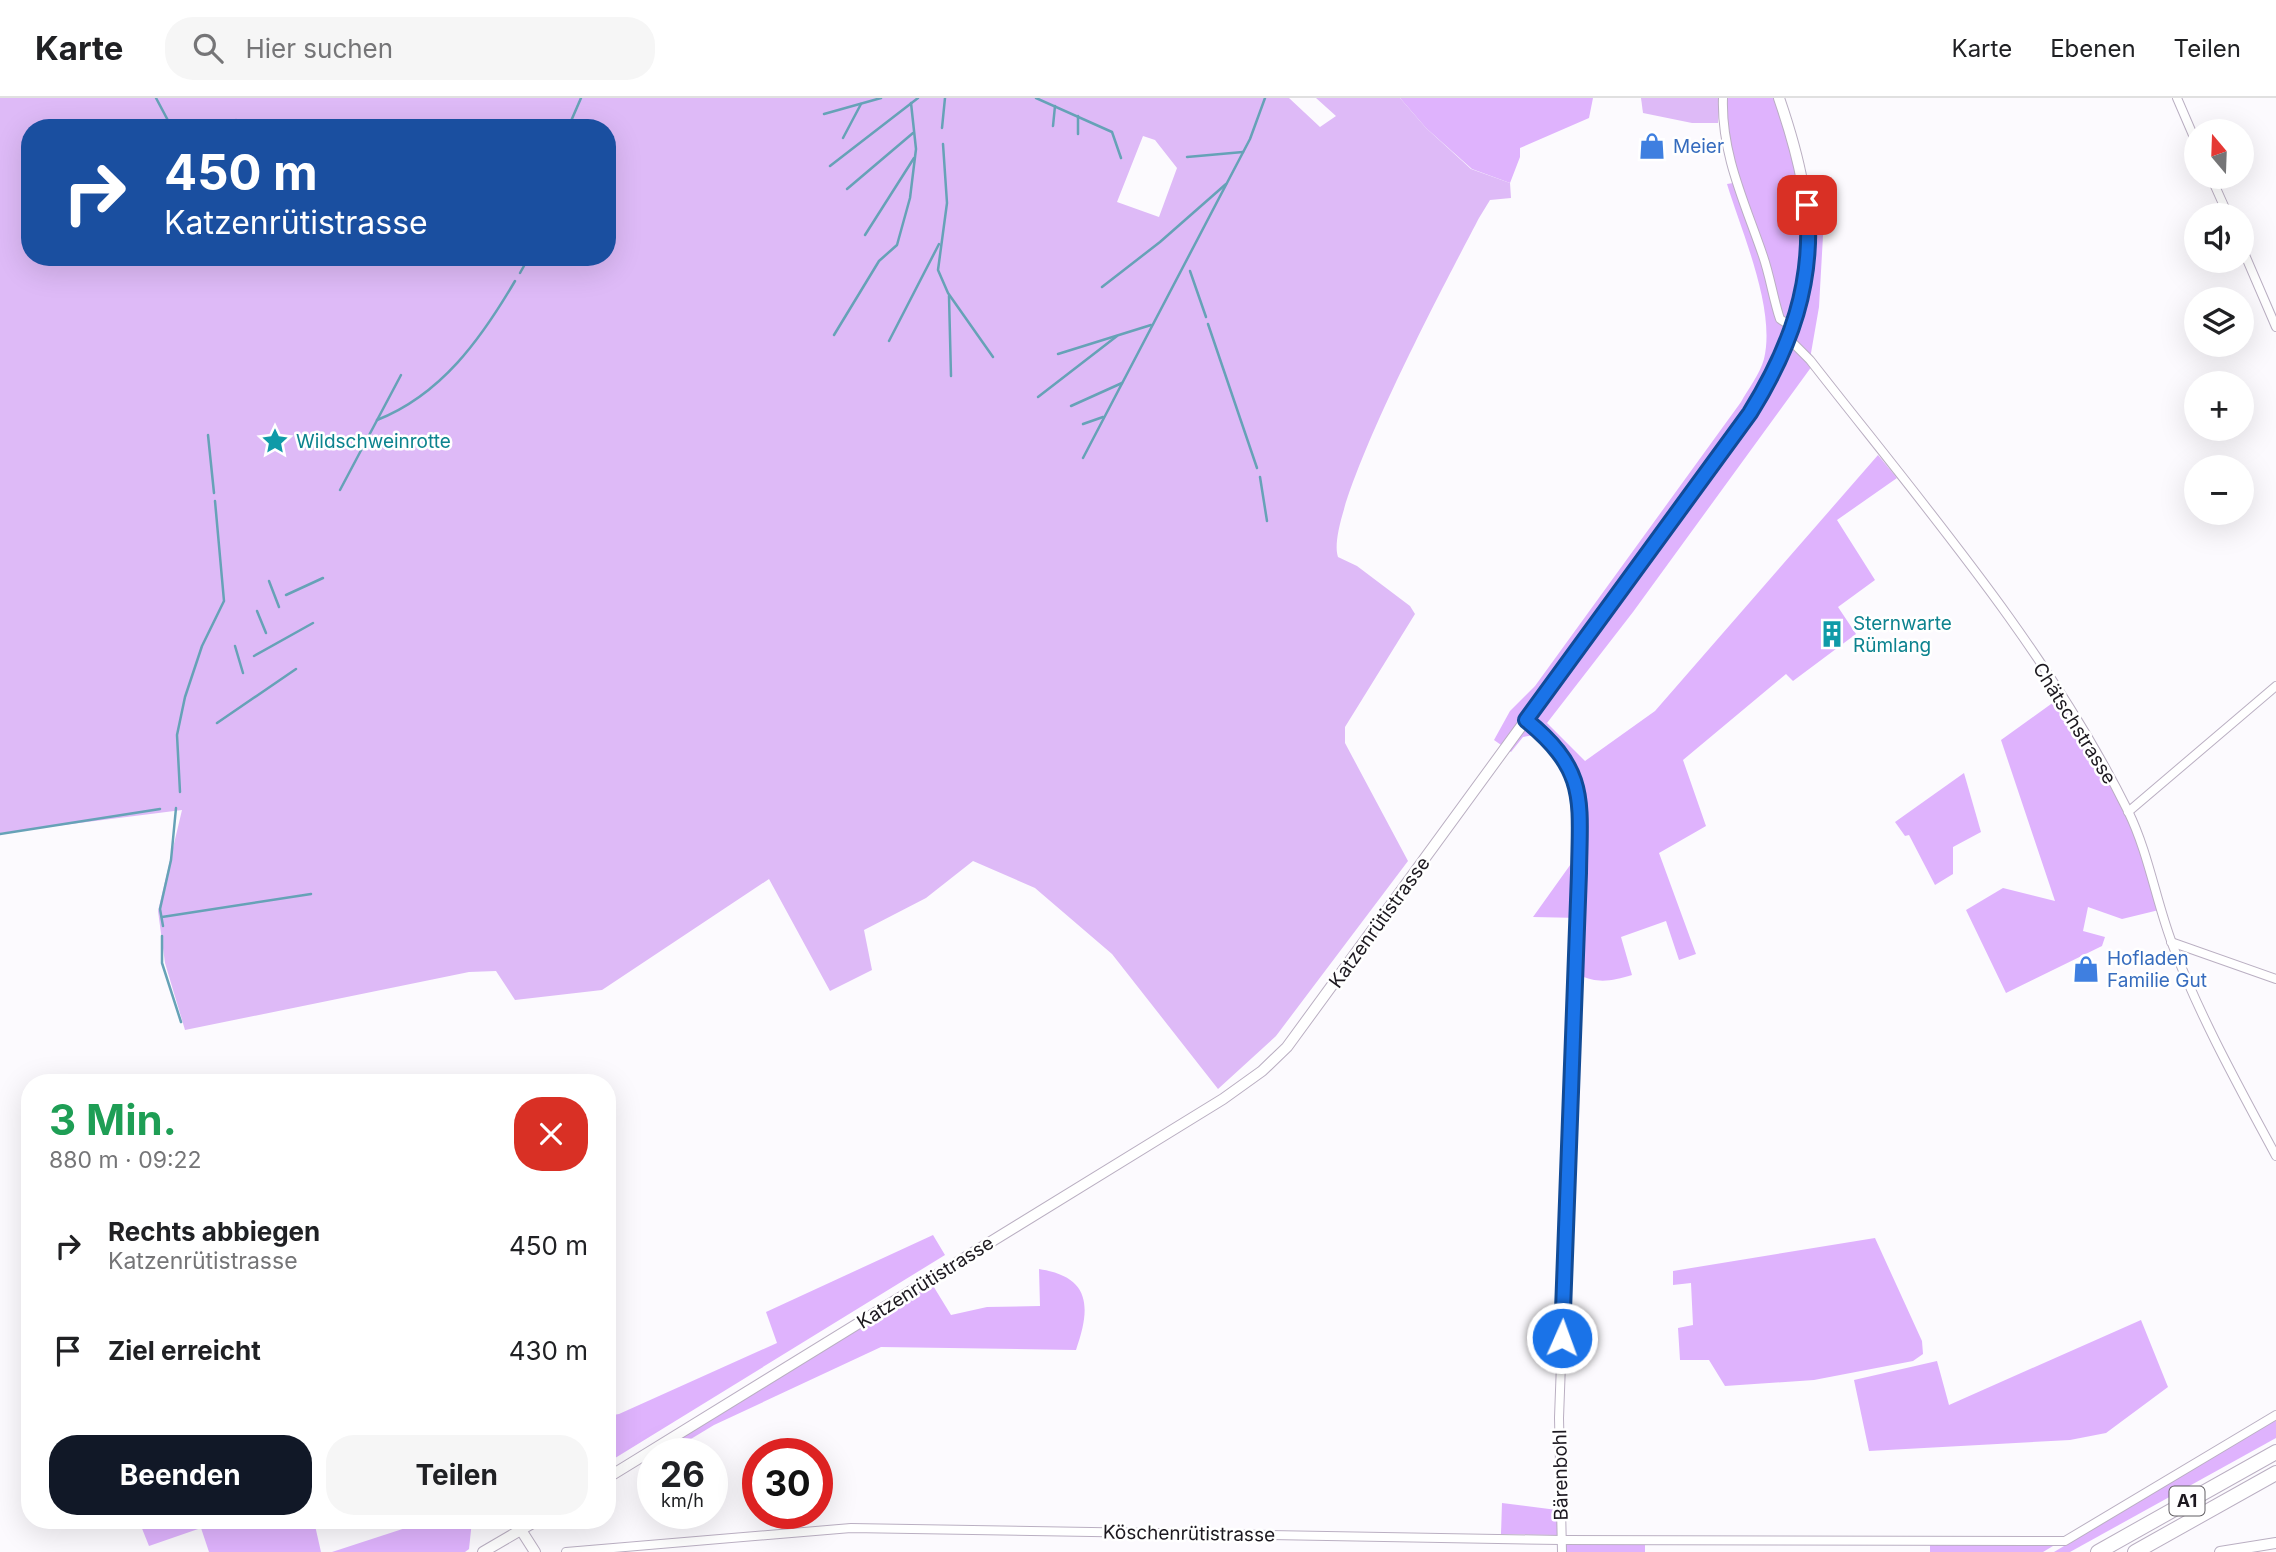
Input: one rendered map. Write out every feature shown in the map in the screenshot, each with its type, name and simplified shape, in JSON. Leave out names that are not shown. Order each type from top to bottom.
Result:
[{"type":"highway","name":"A1","points":[[2098,1552],[2276,1452]]},
{"type":"highway","name":"A1","points":[[2135,1552],[2276,1473]]},
{"type":"street","points":[[1723,98],[1723,132],[1728,156],[1768,271],[1780,319],[1794,328]]},
{"type":"street","name":"Katzenrütistrasse","points":[[616,1472],[1223,1099],[1262,1071],[1287,1047],[1750,413],[1790,340],[1806,277],[1809,228],[1803,178],[1779,98]]},
{"type":"street","points":[[2178,98],[2187,119]]},
{"type":"street","points":[[2253,273],[2276,327]]},
{"type":"street","name":"Chätschstrasse","points":[[1790,340],[1810,360],[1986,589],[2079,726],[2128,812],[2149,866],[2171,942],[2209,1031],[2276,1156]]},
{"type":"street","points":[[2128,812],[2276,686]]},
{"type":"street","name":"Bärenbohl","points":[[1526,720],[1562,754],[1578,797],[1579,873],[1560,1398],[1562,1552]]},
{"type":"street","points":[[2171,942],[2276,979]]},
{"type":"street","name":"Köschenrütistrasse","points":[[566,1552],[851,1528],[1561,1540],[2066,1541],[2276,1415]]},
{"type":"street","points":[[482,1552],[521,1530],[535,1552]]},
{"type":"street","points":[[2220,1552],[2276,1543]]},
{"type":"shaded area","points":[[0,98],[1289,98],[1320,127],[1336,116],[1316,98],[1400,98],[1426,128],[1471,169],[1510,183],[1511,198],[1490,200],[1418,336],[1368,444],[1349,492],[1338,532],[1338,557],[1357,566],[1410,606],[1415,614],[1345,727],[1345,743],[1408,861],[1276,1036],[1218,1089],[1112,954],[1035,888],[973,861],[926,898],[864,930],[872,970],[830,991],[769,879],[602,990],[515,1000],[496,971],[469,972],[185,1030],[165,963],[158,911],[182,810],[0,833]],"holes":[[[1143,136],[1155,140],[1177,168],[1159,217],[1117,202]]]},
{"type":"shaded area","points":[[1400,98],[1593,98],[1589,118],[1520,148],[1520,157],[1510,183],[1472,169],[1426,128]]},
{"type":"shaded area","points":[[1641,98],[1720,98],[1718,123],[1692,123],[1643,113]]},
{"type":"shaded area","points":[[1726,98],[1775,98],[1791,147],[1802,199],[1825,200],[1819,307],[1811,353],[1812,366],[1633,612],[1547,723],[1585,761],[1655,711],[1878,455],[1897,478],[1837,520],[1875,580],[1838,607],[1856,634],[1793,681],[1786,674],[1683,760],[1706,826],[1659,853],[1696,954],[1679,960],[1666,921],[1621,937],[1632,975],[1611,980],[1592,980],[1579,975],[1580,918],[1533,917],[1573,861],[1574,803],[1567,776],[1557,757],[1534,735],[1523,737],[1511,752],[1494,740],[1510,711],[1535,686],[1741,402],[1762,365],[1766,339],[1762,295],[1727,184],[1739,182],[1726,138]]},
{"type":"shaded area","points":[[2058,699],[2122,805],[2138,842],[2159,910],[2122,919],[2088,907],[2083,931],[2105,937],[2102,946],[2006,993],[1966,910],[2003,888],[2055,901],[2001,740]]},
{"type":"shaded area","points":[[1964,773],[1981,832],[1953,847],[1953,874],[1935,885],[1909,835],[1905,836],[1895,822]]},
{"type":"shaded area","points":[[933,1235],[945,1255],[648,1438],[637,1438],[637,1445],[616,1457],[616,1414],[777,1343],[766,1312]]},
{"type":"shaded area","points":[[1875,1238],[1922,1341],[1923,1354],[1913,1361],[1814,1380],[1725,1386],[1709,1360],[1680,1360],[1678,1328],[1693,1325],[1691,1283],[1673,1285],[1673,1271]]},
{"type":"shaded area","points":[[1039,1269],[1069,1279],[1078,1287],[1085,1308],[1076,1350],[881,1347],[714,1425],[692,1438],[680,1438],[932,1284],[951,1315],[987,1307],[1040,1306]]},
{"type":"shaded area","points":[[2141,1320],[2168,1387],[2106,1433],[2070,1440],[1869,1451],[1854,1380],[1937,1361],[1949,1405]]},
{"type":"shaded area","points":[[2276,1419],[2276,1438],[2070,1552],[2054,1552]]},
{"type":"shaded area","points":[[1502,1503],[1557,1510],[1557,1535],[1501,1534]]},
{"type":"shaded area","points":[[142,1529],[198,1529],[149,1546]]},
{"type":"shaded area","points":[[201,1529],[316,1529],[321,1552],[209,1552]]},
{"type":"shaded area","points":[[402,1529],[471,1529],[469,1549],[465,1552],[332,1552]]},
{"type":"shaded area","points":[[1930,1543],[2053,1546],[2043,1552],[1930,1552]]},
{"type":"shaded area","points":[[1566,1544],[1645,1545],[1645,1552],[1566,1552]]},
{"type":"waterway","points":[[156,98],[167,119]]},
{"type":"waterway","points":[[572,119],[581,98]]},
{"type":"waterway","points":[[824,114],[881,98]]},
{"type":"waterway","points":[[830,166],[918,98]]},
{"type":"waterway","points":[[942,128],[945,98]]},
{"type":"waterway","points":[[1036,98],[1112,132],[1121,158]]},
{"type":"waterway","points":[[1083,458],[1250,139],[1265,98]]},
{"type":"waterway","points":[[834,335],[879,261],[897,245],[910,198],[916,149],[911,103]]},
{"type":"waterway","points":[[843,138],[861,104]]},
{"type":"waterway","points":[[1053,126],[1055,106]]},
{"type":"waterway","points":[[1078,116],[1078,134]]},
{"type":"waterway","points":[[847,189],[913,133]]},
{"type":"waterway","points":[[943,144],[947,203],[938,270],[948,293],[993,357]]},
{"type":"waterway","points":[[1187,157],[1243,152]]},
{"type":"waterway","points":[[865,235],[914,158]]},
{"type":"waterway","points":[[1102,287],[1160,242],[1226,184]]},
{"type":"waterway","points":[[889,341],[939,244]]},
{"type":"waterway","points":[[520,273],[524,266]]},
{"type":"waterway","points":[[1190,271],[1206,317]]},
{"type":"waterway","points":[[377,420],[421,396],[457,363],[488,324],[515,281]]},
{"type":"waterway","points":[[949,296],[951,376]]},
{"type":"waterway","points":[[1208,324],[1257,468]]},
{"type":"waterway","points":[[1058,354],[1151,325]]},
{"type":"waterway","points":[[1038,397],[1117,336]]},
{"type":"waterway","points":[[340,490],[401,375]]},
{"type":"waterway","points":[[1071,406],[1122,383]]},
{"type":"waterway","points":[[1083,424],[1103,417]]},
{"type":"waterway","points":[[208,435],[214,493]]},
{"type":"waterway","points":[[1260,477],[1267,521]]},
{"type":"waterway","points":[[180,792],[177,735],[185,697],[202,646],[224,601],[215,501]]},
{"type":"waterway","points":[[286,595],[323,578]]},
{"type":"waterway","points":[[269,581],[279,607]]},
{"type":"waterway","points":[[257,611],[266,633]]},
{"type":"waterway","points":[[254,656],[313,623]]},
{"type":"waterway","points":[[235,646],[243,673]]},
{"type":"waterway","points":[[217,723],[296,669]]},
{"type":"waterway","points":[[163,926],[160,909],[171,860],[176,808]]},
{"type":"waterway","points":[[0,834],[160,809]]},
{"type":"waterway","points":[[162,917],[311,894]]},
{"type":"waterway","points":[[162,936],[162,963],[181,1022]]},
{"type":"place","name":"Meier","points":[[1652,146]]},
{"type":"place","name":"Wildschweinrotte","points":[[275,441]]},
{"type":"place","name":"Sternwarte Rümlang","points":[[1832,634]]},
{"type":"place","name":"Hofladen Familie Gut","points":[[2086,969]]},
{"type":"route","points":[[1562,1338],[1580,822],[1578,797],[1562,754],[1526,720],[1765,389],[1790,340],[1802,301],[1809,252],[1807,205]]}]
